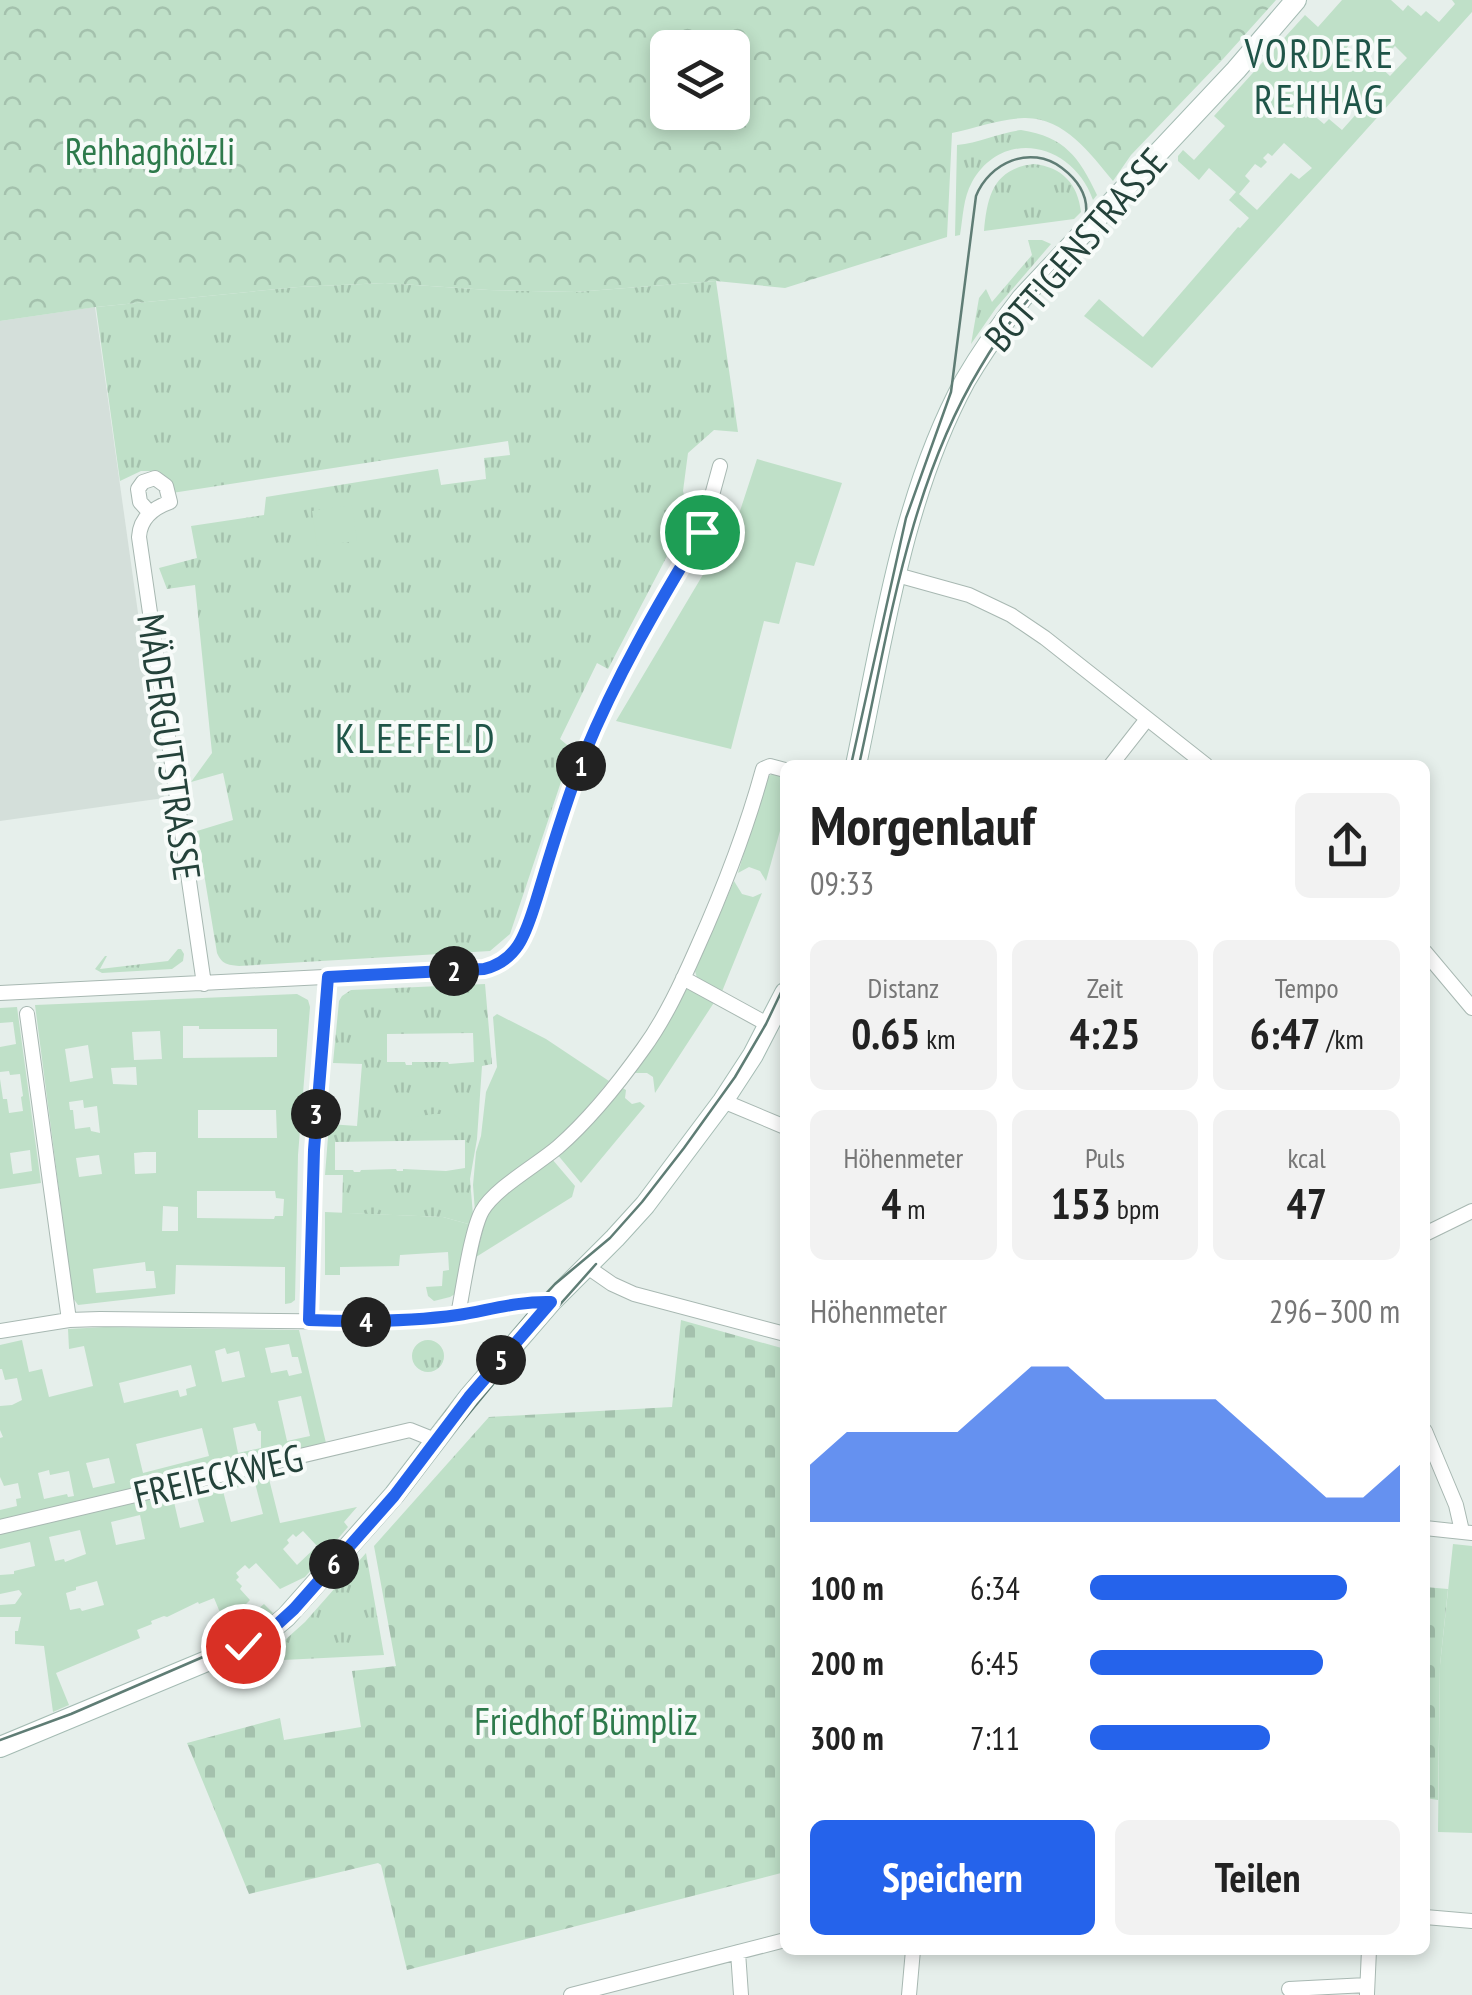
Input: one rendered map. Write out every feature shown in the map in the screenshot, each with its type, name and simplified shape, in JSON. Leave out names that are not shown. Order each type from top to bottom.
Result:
[{"type":"street","name":"BOTTIGENSTRASSE","points":[[857,760],[914,505],[934,448],[965,381],[1030,289],[1236,70],[1296,0]]},
{"type":"street","points":[[0,993],[484,969],[500,964],[516,950],[526,933],[590,741],[631,654],[702,532],[720,466]]},
{"type":"street","name":"MÄDERGUTSTRASSE","points":[[150,513],[142,523],[139,537],[204,984]]},
{"type":"street","points":[[897,574],[970,594],[1011,616],[1045,638],[1200,760]]},
{"type":"street","points":[[1115,760],[1148,719]]},
{"type":"street","points":[[458,1315],[477,1222],[484,1206],[559,1146],[600,1104],[643,1049],[684,978],[734,864],[763,769],[780,769]]},
{"type":"street","points":[[1430,958],[1472,1008]]},
{"type":"street","points":[[309,1320],[314,1150],[328,977]]},
{"type":"street","points":[[684,978],[769,1026]]},
{"type":"street","points":[[0,1747],[243,1646],[270,1631],[294,1609],[394,1496],[435,1440],[551,1302],[645,1205],[724,1101],[780,1003]]},
{"type":"street","points":[[27,1014],[68,1320]]},
{"type":"street","points":[[724,1101],[780,1125]]},
{"type":"street","points":[[1430,1232],[1472,1211]]},
{"type":"street","points":[[586,1266],[624,1290],[780,1333]]},
{"type":"street","points":[[0,1331],[68,1320],[404,1320],[458,1315],[529,1301],[551,1302]]},
{"type":"street","name":"FREIECKWEG","points":[[0,1527],[410,1430],[435,1440]]},
{"type":"street","points":[[1430,1443],[1467,1532],[1430,1528]]},
{"type":"street","points":[[1430,1917],[1472,1921]]},
{"type":"street","points":[[571,1995],[780,1941]]},
{"type":"street","points":[[738,1952],[741,1995]]},
{"type":"street","points":[[909,1995],[913,1955]]},
{"type":"street","points":[[1289,1989],[1367,1990],[1369,1955]]},
{"type":"shaded area","points":[[95,307],[164,798],[0,821],[0,321]]},
{"type":"green space","name":"Rehhaghölzli","points":[[0,0],[1276,0],[1131,155],[1113,181],[1075,139],[1052,123],[1024,118],[952,133],[947,237],[785,288],[716,281],[575,292],[385,283],[298,287],[96,307],[0,321]]},
{"type":"green space","points":[[1342,0],[1391,0],[1403,11],[1408,5],[1421,16],[1426,11],[1439,22],[1455,4],[1452,0],[1472,0],[1472,12],[1152,368],[1084,316],[1099,299],[1143,337],[1249,218],[1229,200],[1236,192],[1209,168],[1199,180],[1178,161],[1178,156],[1183,150],[1194,160],[1225,126],[1214,116],[1305,15],[1318,27]],"holes":[[[1358,35],[1371,46],[1377,40],[1389,52],[1395,46],[1407,58],[1390,76],[1378,65],[1372,70],[1360,59],[1354,64],[1342,53]],[[1310,89],[1322,100],[1328,94],[1340,105],[1346,100],[1358,112],[1342,130],[1329,119],[1324,124],[1311,113],[1306,118],[1293,107]],[[1284,143],[1312,168],[1299,179],[1291,173],[1257,210],[1239,194],[1250,181],[1245,176],[1255,164],[1261,168],[1267,162],[1263,158],[1268,153],[1272,156]]]},
{"type":"green space","points":[[1021,130],[1049,138],[1069,151],[1097,195],[1093,200],[1070,165],[1054,155],[1019,148],[985,165],[972,182],[960,235],[955,236],[957,145]]},
{"type":"green space","points":[[1034,164],[1053,169],[1067,179],[1081,212],[1074,219],[984,231],[987,206],[995,186],[1010,171]]},
{"type":"green space","points":[[1028,240],[1051,244],[971,344],[979,298],[986,289],[992,302],[1032,255]]},
{"type":"green space","points":[[716,281],[738,432],[714,430],[688,453],[683,491],[689,514],[608,669],[597,663],[560,739],[572,749],[510,934],[490,951],[239,966],[223,962],[217,953],[197,831],[233,820],[223,773],[191,782],[212,753],[195,585],[167,589],[159,568],[197,558],[191,526],[264,515],[266,497],[438,469],[441,485],[486,479],[484,458],[510,455],[508,441],[172,493],[159,471],[141,471],[120,481],[96,307],[298,287],[385,283],[575,292]]},
{"type":"green space","points":[[757,459],[842,483],[814,566],[796,562],[779,624],[764,621],[731,749],[616,721],[739,514]]},
{"type":"green space","points":[[352,505],[357,541],[317,546],[312,511]]},
{"type":"green space","points":[[780,774],[780,831],[766,881],[760,871],[749,867],[738,873],[766,778]]},
{"type":"green space","points":[[734,881],[742,894],[753,897],[762,893],[721,994],[697,978],[695,971]]},
{"type":"green space","points":[[178,949],[184,954],[183,961],[172,969],[102,973],[95,969],[105,956],[100,969],[168,961]]},
{"type":"green space","points":[[485,984],[492,1064],[482,1066],[470,1179],[472,1225],[443,1217],[342,1213],[343,1175],[325,1175],[329,1124],[357,1126],[362,1064],[333,1063],[339,1001],[351,990]],"holes":[[[473,1033],[474,1062],[387,1062],[387,1034]],[[465,1140],[465,1168],[335,1170],[335,1142]]]},
{"type":"green space","points":[[687,988],[715,1001],[655,1093],[653,1077],[632,1073]]},
{"type":"green space","points":[[297,994],[308,1000],[298,1155],[295,1300],[285,1304],[285,1267],[176,1265],[175,1294],[78,1305],[73,1298],[35,1005]],"holes":[[[183,1026],[277,1029],[277,1057],[183,1058]],[[160,1031],[162,1059],[134,1060],[132,1032]],[[88,1045],[93,1078],[70,1082],[65,1049]],[[136,1067],[137,1085],[113,1084],[111,1068]],[[83,1100],[84,1108],[97,1106],[100,1133],[90,1127],[75,1129],[69,1102]],[[198,1110],[276,1110],[277,1138],[198,1138]],[[156,1152],[156,1173],[135,1174],[134,1153]],[[99,1155],[102,1174],[79,1177],[76,1158]],[[197,1191],[275,1191],[276,1198],[284,1199],[283,1216],[197,1218]],[[163,1206],[178,1207],[178,1231],[162,1231]],[[145,1262],[146,1271],[154,1271],[156,1288],[96,1293],[93,1269]]]},
{"type":"green space","points":[[17,1007],[41,1183],[0,1189],[0,1079],[9,1113],[23,1111],[23,1096],[20,1074],[0,1072],[0,1047],[16,1044],[13,1022],[0,1023],[0,1008]],"holes":[[[30,1150],[32,1171],[13,1174],[10,1153]]]},
{"type":"green space","points":[[497,1014],[546,1039],[609,1081],[574,1123],[475,1212],[476,1152],[486,1092],[497,1067],[493,1017]]},
{"type":"green space","points":[[621,1087],[632,1104],[640,1102],[645,1106],[581,1183],[557,1154]]},
{"type":"green space","points":[[453,1114],[461,1120],[461,1127],[436,1133],[411,1129],[408,1123],[415,1117]]},
{"type":"green space","points":[[552,1159],[575,1186],[572,1197],[476,1257],[488,1210]]},
{"type":"green space","points":[[325,1212],[443,1217],[472,1225],[455,1294],[434,1301],[426,1287],[442,1286],[443,1271],[449,1270],[448,1252],[400,1255],[399,1266],[340,1267],[340,1275],[325,1275]]},
{"type":"green space","name":"Friedhof Bümpliz","points":[[681,1320],[780,1348],[780,1873],[407,1970],[378,1863],[249,1894],[187,1743],[280,1718],[284,1740],[361,1727],[352,1671],[396,1666],[374,1546],[489,1417],[672,1407]]},
{"type":"green space","points":[[68,1329],[299,1330],[326,1443],[0,1520],[0,1510],[17,1506],[16,1499],[21,1498],[18,1483],[4,1486],[0,1477],[0,1406],[22,1400],[17,1378],[5,1380],[0,1369],[0,1345],[22,1340],[29,1372],[42,1369],[49,1397],[93,1386],[84,1346],[69,1349]],"holes":[[[289,1344],[302,1373],[271,1373],[265,1348]],[[215,1351],[239,1351],[245,1377],[222,1382]],[[191,1365],[196,1386],[186,1389],[187,1395],[180,1397],[178,1390],[124,1403],[119,1383]],[[301,1396],[310,1436],[287,1441],[278,1401]],[[255,1423],[261,1431],[261,1448],[238,1453],[233,1428]],[[202,1428],[209,1456],[143,1473],[136,1444]],[[109,1458],[115,1483],[93,1488],[86,1463]],[[69,1471],[74,1496],[44,1499],[38,1473]]]},
{"type":"green space","points":[[428,1340],[439,1345],[444,1356],[439,1367],[428,1372],[417,1367],[412,1356],[417,1345]]},
{"type":"green space","points":[[267,1471],[280,1523],[357,1507],[344,1522],[348,1527],[305,1577],[280,1589],[256,1563],[249,1569],[245,1565],[236,1573],[240,1589],[250,1600],[245,1605],[253,1613],[264,1604],[273,1613],[262,1622],[231,1639],[214,1598],[151,1621],[152,1624],[137,1630],[140,1638],[56,1673],[69,1705],[53,1712],[44,1646],[15,1644],[21,1617],[0,1617],[0,1605],[15,1604],[22,1594],[19,1590],[0,1594],[0,1575],[35,1566],[30,1542],[0,1549],[0,1534]],"holes":[[[255,1483],[263,1514],[231,1522],[223,1491]],[[197,1497],[204,1522],[180,1528],[174,1502]],[[140,1515],[145,1539],[116,1545],[111,1522]],[[80,1530],[86,1554],[65,1562],[55,1561],[49,1537]],[[303,1531],[317,1546],[297,1565],[283,1549],[293,1534],[296,1537]],[[97,1581],[104,1605],[70,1610],[66,1593]]]},
{"type":"green space","points":[[1453,1544],[1472,1546],[1472,1833],[1438,1832],[1440,1665]]},
{"type":"green space","points":[[366,1553],[384,1655],[283,1660],[276,1648],[305,1622]]},
{"type":"green space","points":[[1430,1587],[1448,1589],[1440,1665],[1438,1800],[1430,1799]]},
{"type":"tram line","points":[[852,760],[906,518],[951,392],[976,196],[1000,166],[1024,158],[1050,161],[1079,185],[1086,202],[1085,220],[1067,254],[985,359],[935,462],[891,612],[860,760]]},
{"type":"tram line","points":[[0,1740],[71,1714],[233,1644],[255,1634],[282,1613],[390,1492],[447,1411],[534,1307],[610,1238],[642,1202],[735,1077],[780,995]]},
{"type":"tram line","points":[[409,1486],[596,1264]]},
{"type":"district","name":"VORDERE REHHAG","points":[[1320,76]]},
{"type":"district","name":"KLEEFELD","points":[[416,738]]},
{"type":"route","points":[[243,1646],[270,1631],[294,1609],[394,1496],[469,1397],[551,1302],[529,1301],[458,1315],[404,1320],[309,1320],[314,1150],[328,977],[484,969],[500,964],[516,950],[526,933],[560,822],[604,711],[653,613],[702,532]]}]
